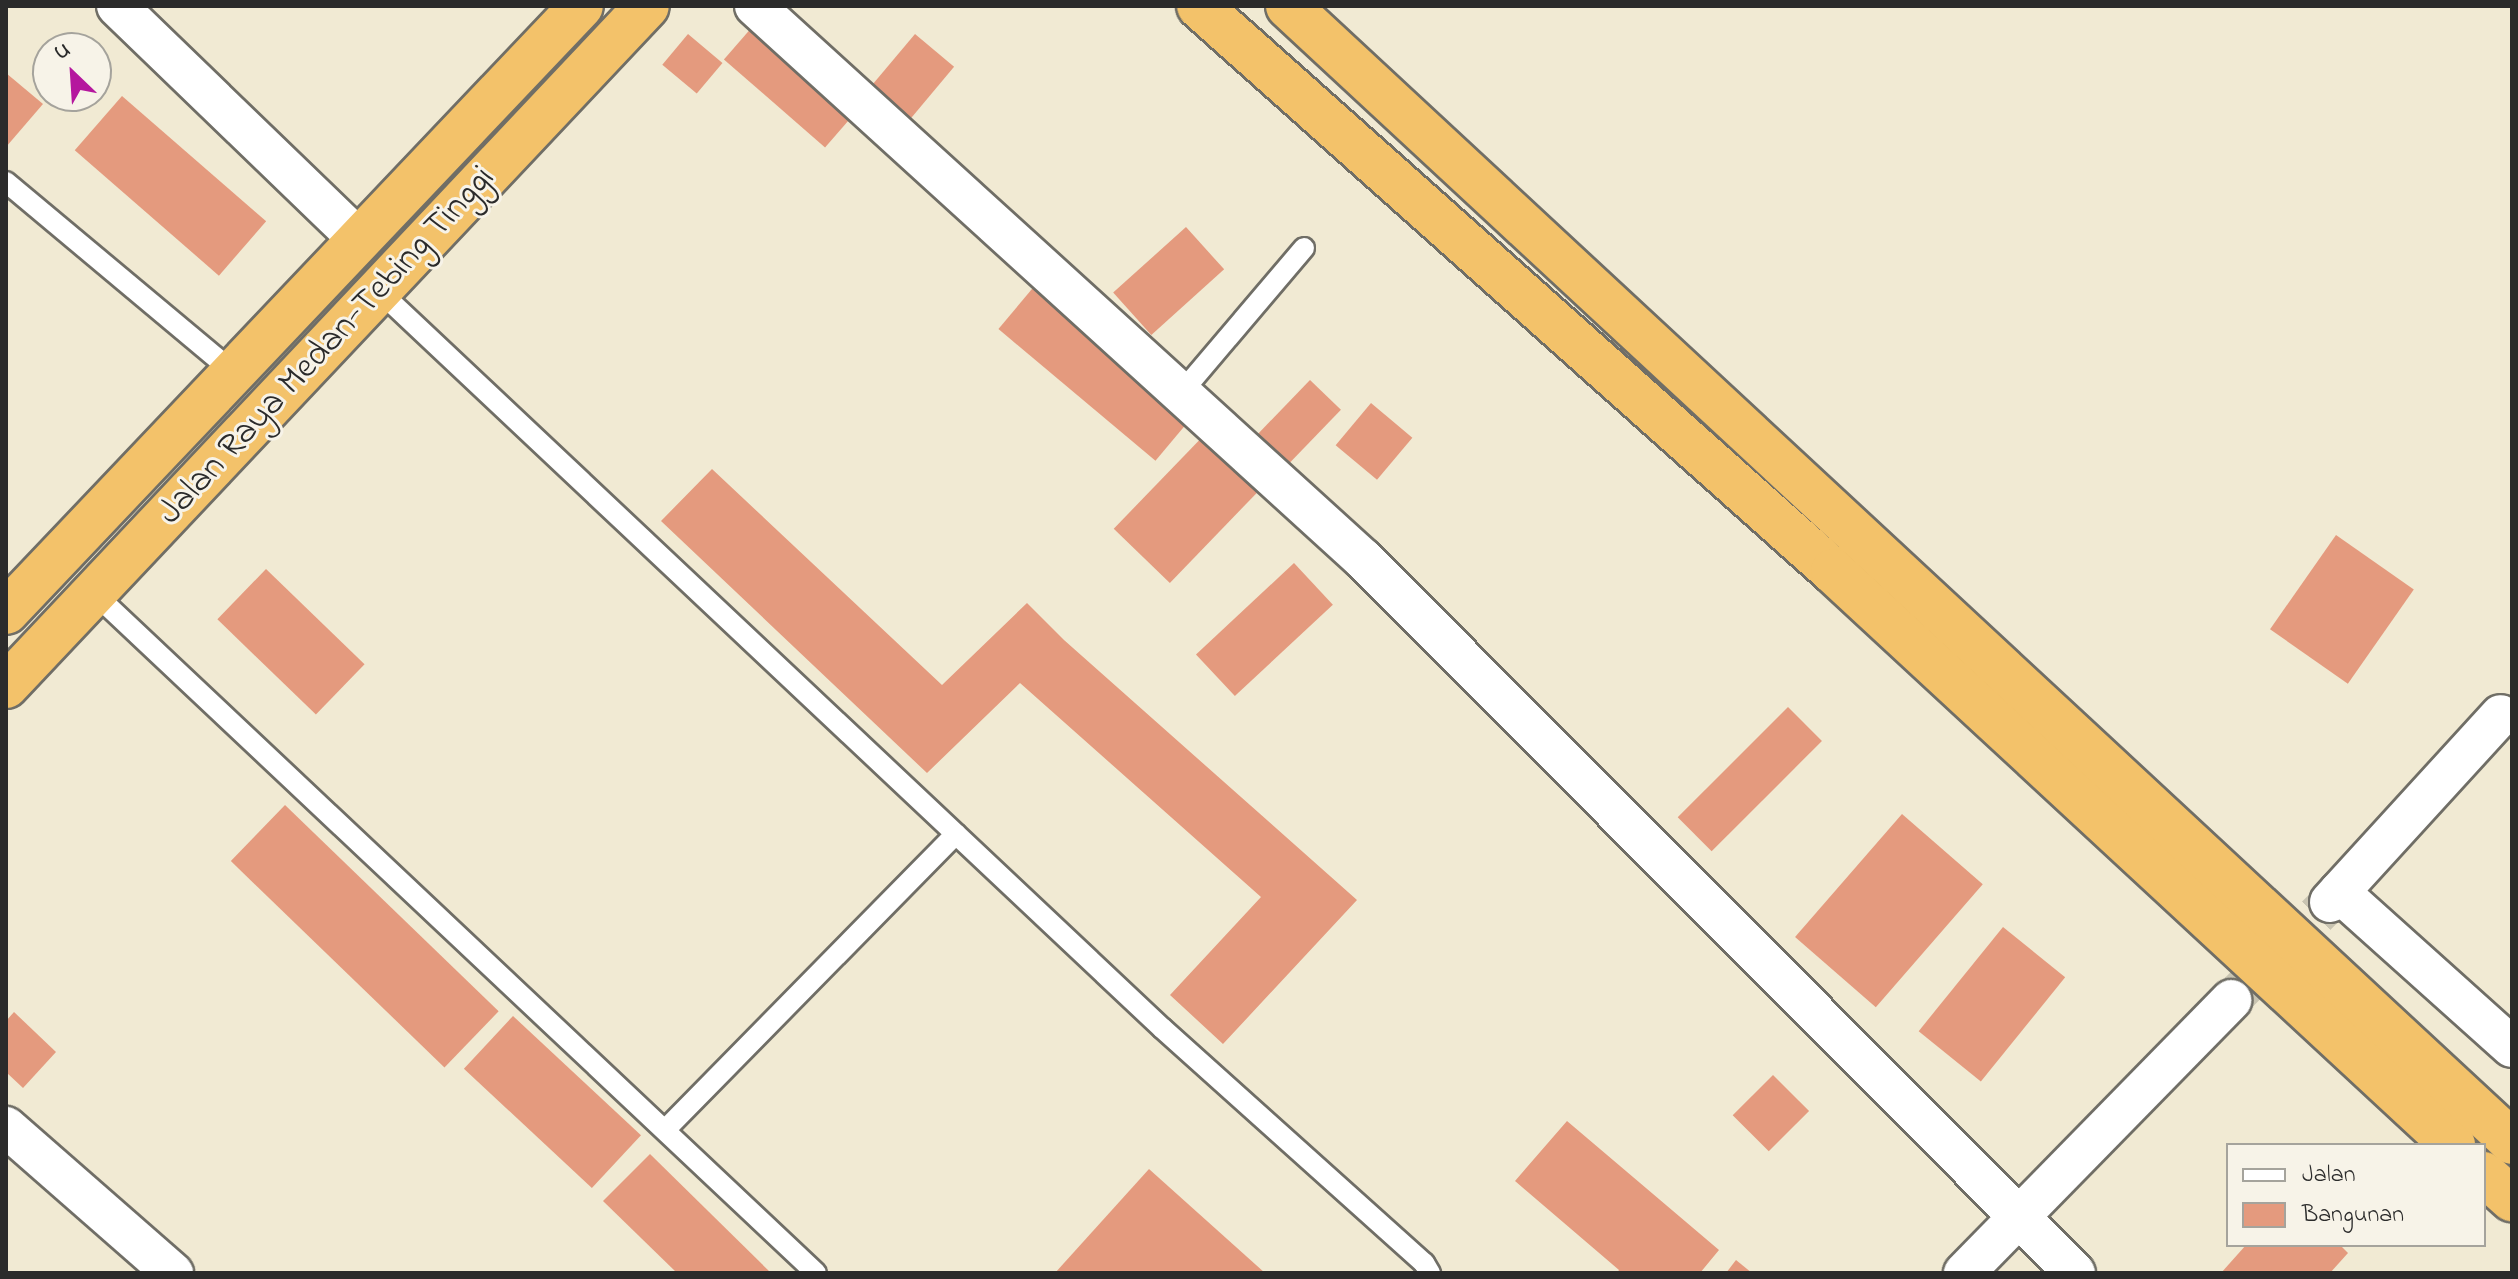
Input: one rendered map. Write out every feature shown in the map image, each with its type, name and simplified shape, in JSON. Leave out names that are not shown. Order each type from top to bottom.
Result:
[{"type":"highway","name":"Jalan Raya Medan-Tebing Tinggi","points":[[12,606],[581,6]]},
{"type":"highway","name":"Jalan Raya Medan-Tebing Tinggi","points":[[6,686],[647,6]]},
{"type":"highway","points":[[1199,6],[1833,571],[2451,1143]]},
{"type":"highway","points":[[1288,6],[2512,1142]]},
{"type":"highway","points":[[12,606],[57,631]]},
{"type":"highway","points":[[2486,1176],[2512,1199]]},
{"type":"street","points":[[117,6],[358,239]]},
{"type":"street","points":[[755,6],[1363,559],[2075,1273]]},
{"type":"street","points":[[2501,715],[2335,897],[2512,1047]]},
{"type":"street","points":[[1964,1273],[2231,1000]]},
{"type":"street","points":[[6,1127],[173,1273]]},
{"type":"lane","points":[[6,182],[233,372]]},
{"type":"lane","points":[[1181,393],[1304,248]]},
{"type":"lane","points":[[378,290],[1162,1028],[1424,1263],[1430,1273]]},
{"type":"lane","points":[[95,594],[816,1273]]},
{"type":"lane","points":[[665,1130],[956,834]]},
{"type":"building","points":[[760,18],[861,106],[825,147],[724,60]]},
{"type":"building","points":[[688,34],[722,63],[697,94],[662,65]]},
{"type":"building","points":[[915,34],[954,67],[909,120],[870,88]]},
{"type":"building","points":[[6,73],[32,95],[32,112],[36,112],[6,147]]},
{"type":"building","points":[[122,96],[266,221],[219,276],[75,150],[108,112],[112,112]]},
{"type":"building","points":[[1186,227],[1224,269],[1151,335],[1113,293]]},
{"type":"building","points":[[1037,283],[1194,415],[1155,461],[998,329]]},
{"type":"building","points":[[1310,380],[1341,410],[1289,464],[1258,434]]},
{"type":"building","points":[[1371,403],[1412,438],[1377,480],[1336,445]]},
{"type":"building","points":[[1211,428],[1267,482],[1170,583],[1114,529]]},
{"type":"building","points":[[712,469],[942,685],[1027,603],[1064,640],[1357,900],[1223,1044],[1170,995],[1261,897],[1020,683],[927,773],[661,521]]},
{"type":"building","points":[[2336,535],[2414,589],[2348,684],[2270,629]]},
{"type":"building","points":[[1294,563],[1333,605],[1235,696],[1196,654]]},
{"type":"building","points":[[266,569],[365,664],[316,715],[217,619]]},
{"type":"building","points":[[1788,707],[1822,741],[1712,851],[1678,817]]},
{"type":"building","points":[[285,805],[499,1011],[444,1067],[231,861]]},
{"type":"building","points":[[1902,814],[1983,884],[1876,1007],[1795,937]]},
{"type":"building","points":[[2003,927],[2065,977],[1981,1081],[1919,1031]]},
{"type":"building","points":[[14,1012],[56,1052],[23,1088],[6,1072],[6,1021]]},
{"type":"building","points":[[513,1016],[641,1135],[592,1188],[464,1069]]},
{"type":"building","points":[[1773,1075],[1809,1111],[1769,1151],[1733,1115]]},
{"type":"building","points":[[1567,1121],[1719,1250],[1700,1273],[1617,1273],[1619,1270],[1515,1181]]},
{"type":"building","points":[[650,1154],[771,1273],[677,1273],[603,1201]]},
{"type":"building","points":[[1149,1169],[1265,1273],[1055,1273]]},
{"type":"building","points":[[2244,1247],[2342,1247],[2348,1253],[2330,1273],[2221,1273]]},
{"type":"building","points":[[1736,1260],[1752,1273],[1726,1273]]},
{"type":"tunnel","points":[[2231,1000],[2330,902]]}]
